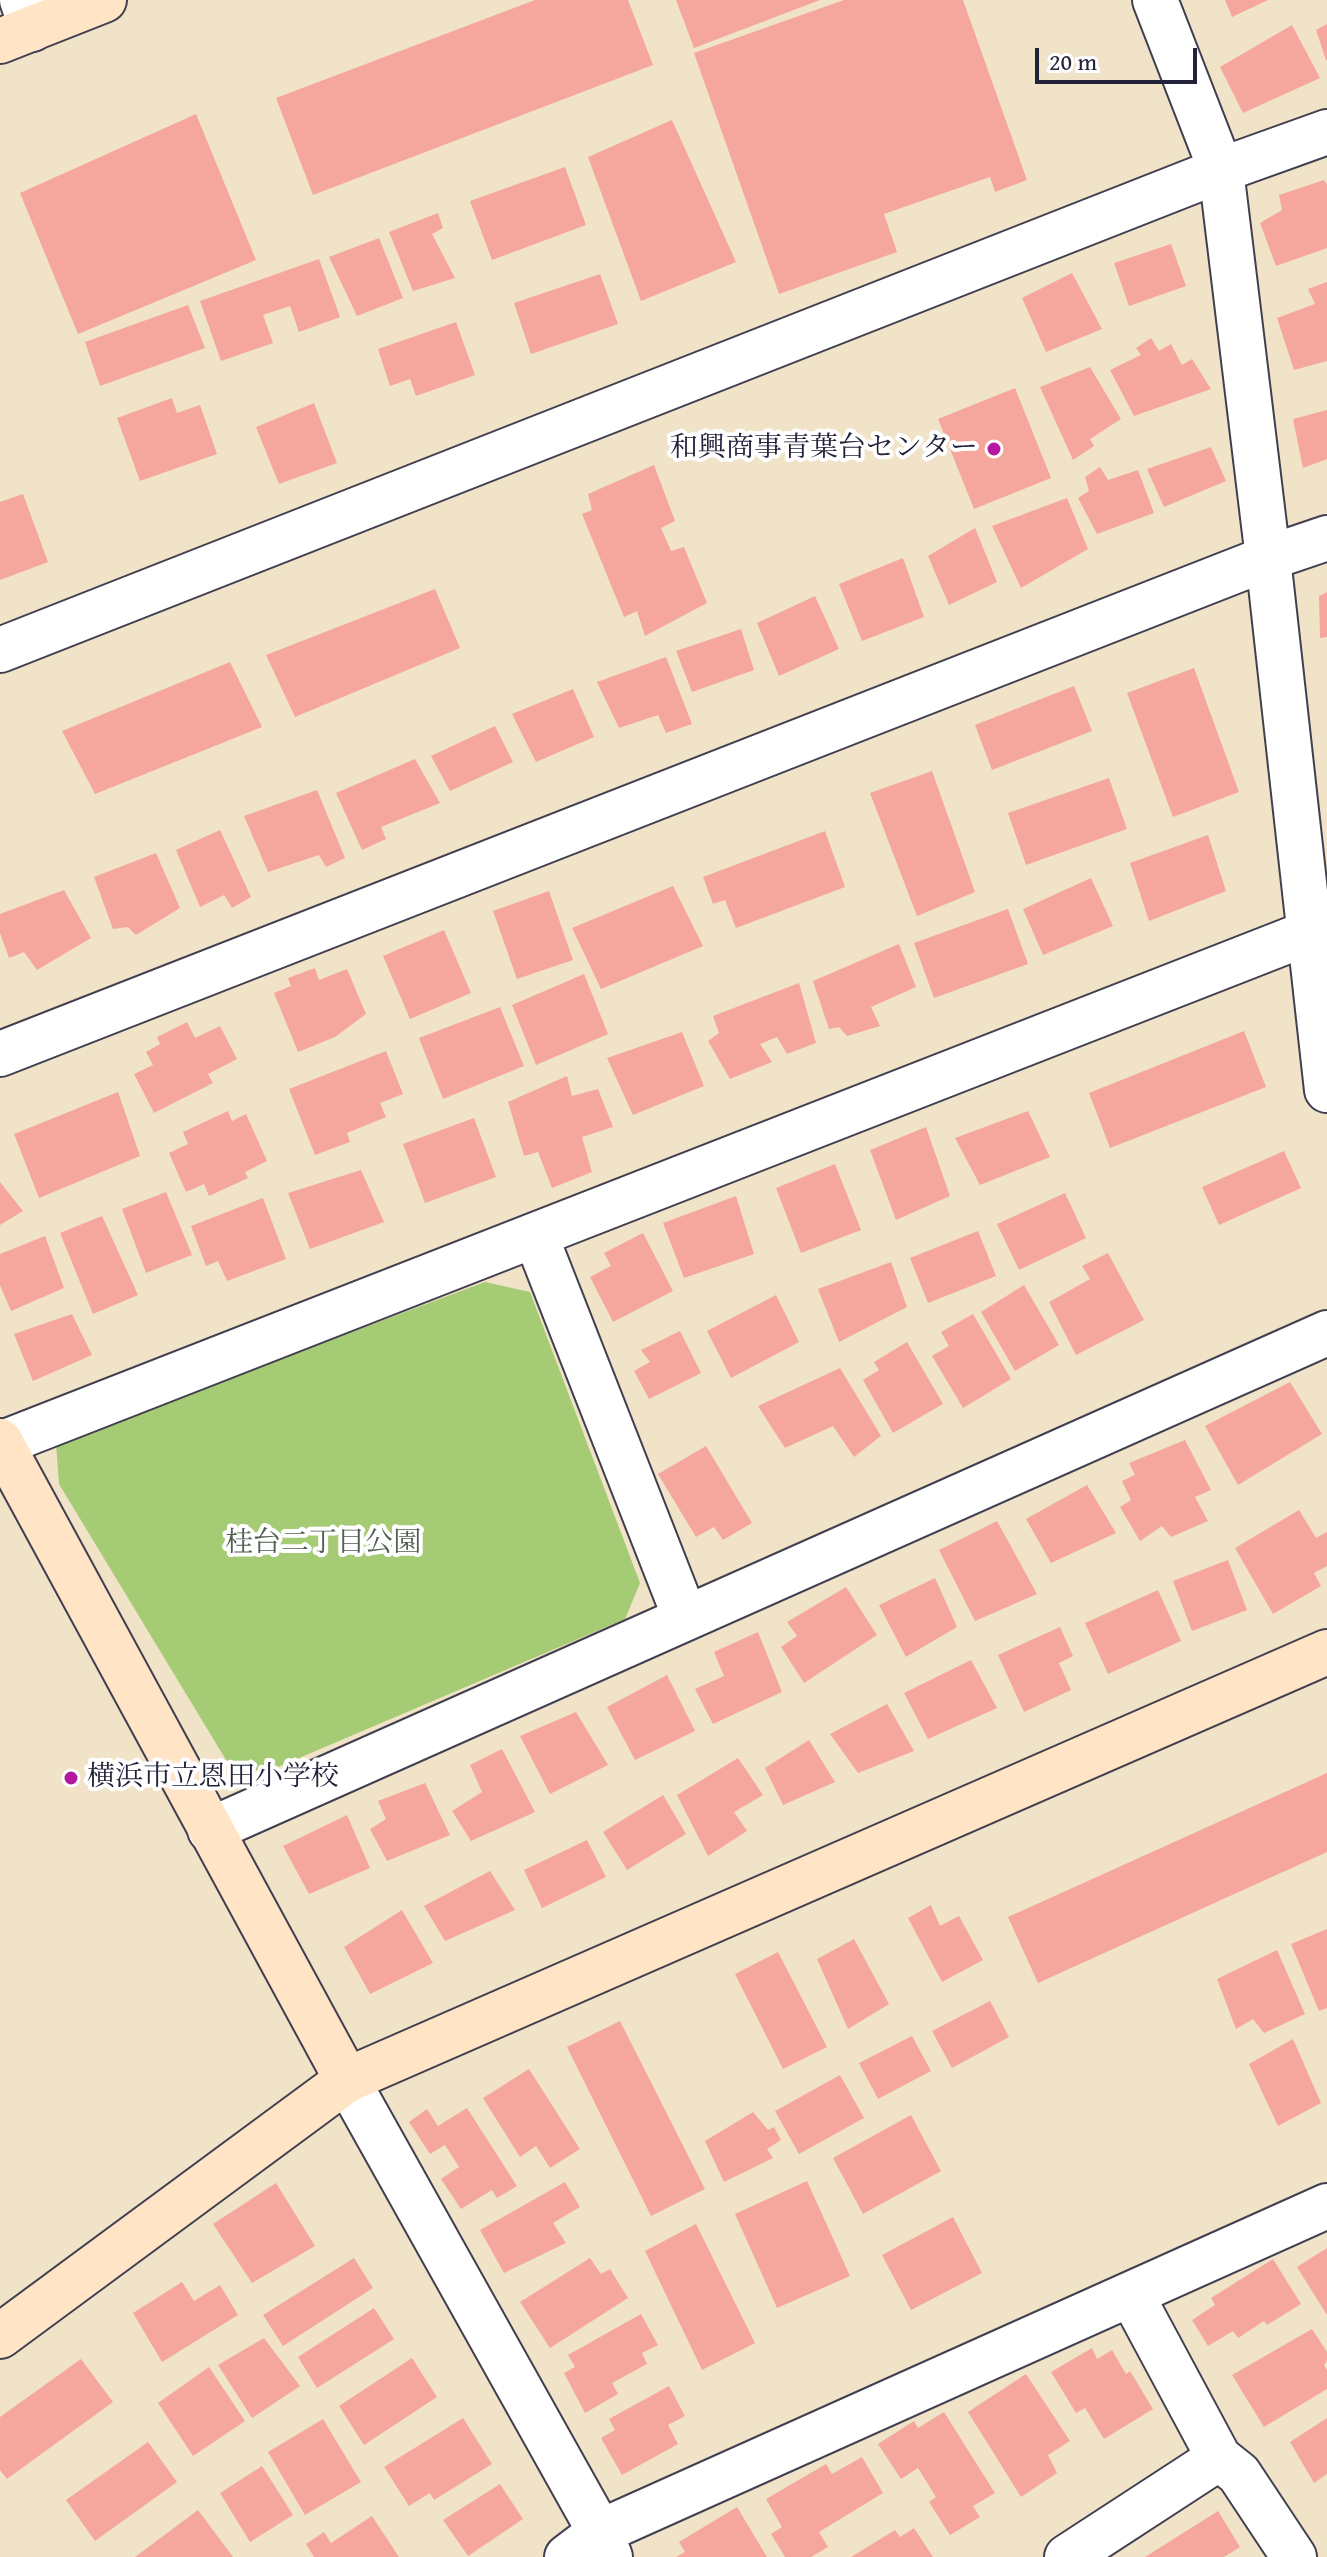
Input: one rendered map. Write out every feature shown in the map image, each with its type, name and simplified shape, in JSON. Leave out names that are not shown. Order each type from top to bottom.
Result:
[{"type":"street","points":[[18,23],[104,0]]},
{"type":"street","points":[[1155,0],[1221,170],[1327,1090]]},
{"type":"street","points":[[0,650],[1221,170],[1327,132]]},
{"type":"street","points":[[0,1054],[1268,558],[1327,538]]},
{"type":"street","points":[[1308,933],[536,1237],[0,1443],[347,2080],[592,2549],[1327,2206]]},
{"type":"street","points":[[536,1237],[685,1617]]},
{"type":"street","points":[[210,1830],[1327,1333]]},
{"type":"street","points":[[0,2336],[347,2080],[1327,1652]]},
{"type":"street","points":[[1132,2296],[1219,2458],[1239,2474],[1294,2557]]},
{"type":"street","points":[[1067,2557],[1219,2458]]},
{"type":"green space","name":"桂台二丁目公園","points":[[485,1282],[530,1292],[640,1583],[625,1619],[264,1773],[226,1760],[59,1484],[56,1443]]},
{"type":"building","points":[[535,0],[628,0],[653,65],[313,195],[276,98]]},
{"type":"building","points":[[676,0],[820,0],[694,48]]},
{"type":"building","points":[[844,0],[963,0],[1027,180],[995,192],[990,177],[884,214],[897,252],[779,294],[694,53]]},
{"type":"building","points":[[1225,0],[1268,0],[1232,17]]},
{"type":"building","points":[[1327,24],[1327,60],[1326,60],[1316,30]]},
{"type":"building","points":[[1292,25],[1320,78],[1243,113],[1220,67]]},
{"type":"building","points":[[196,114],[256,260],[78,334],[20,193]]},
{"type":"building","points":[[672,120],[736,262],[641,301],[588,157]]},
{"type":"building","points":[[565,167],[586,225],[492,260],[470,201]]},
{"type":"building","points":[[1324,180],[1327,185],[1327,248],[1276,266],[1260,223],[1282,210],[1279,195]]},
{"type":"building","points":[[438,213],[443,228],[432,234],[455,278],[413,291],[389,232]]},
{"type":"building","points":[[379,238],[403,298],[357,316],[329,257]]},
{"type":"building","points":[[1171,244],[1186,286],[1129,306],[1114,263]]},
{"type":"building","points":[[319,259],[340,317],[299,332],[290,306],[263,315],[273,343],[221,361],[200,301]]},
{"type":"building","points":[[1072,273],[1102,329],[1046,352],[1022,298]]},
{"type":"building","points":[[600,274],[618,324],[531,354],[514,303]]},
{"type":"building","points":[[1327,282],[1327,361],[1294,370],[1277,318],[1315,304],[1308,289]]},
{"type":"building","points":[[188,305],[205,348],[100,386],[85,342]]},
{"type":"building","points":[[456,322],[475,375],[416,396],[410,379],[390,386],[378,349]]},
{"type":"building","points":[[1151,338],[1159,351],[1171,344],[1182,365],[1192,359],[1211,389],[1134,416],[1110,370],[1141,355],[1136,348]]},
{"type":"building","points":[[1090,367],[1121,419],[1090,439],[1094,446],[1073,460],[1040,387]]},
{"type":"building","points":[[1015,388],[1051,478],[974,509],[938,419]]},
{"type":"building","points":[[172,398],[177,413],[200,405],[217,454],[140,481],[117,418]]},
{"type":"building","points":[[314,403],[337,463],[279,484],[256,427]]},
{"type":"building","points":[[1327,410],[1327,459],[1303,468],[1293,419]]},
{"type":"building","points":[[1211,447],[1226,481],[1164,507],[1147,469]]},
{"type":"building","points":[[654,465],[675,521],[661,528],[671,551],[684,547],[707,603],[645,636],[637,611],[624,617],[582,514],[592,510],[588,494]]},
{"type":"building","points":[[1100,467],[1108,480],[1138,470],[1154,513],[1097,534],[1078,498],[1089,491],[1085,477]]},
{"type":"building","points":[[23,494],[48,562],[0,580],[0,502]]},
{"type":"building","points":[[1067,498],[1088,549],[1021,588],[992,526]]},
{"type":"building","points":[[975,528],[997,582],[949,605],[928,556]]},
{"type":"building","points":[[903,558],[924,617],[862,641],[839,584]]},
{"type":"building","points":[[435,589],[460,648],[295,717],[266,655]]},
{"type":"building","points":[[1327,592],[1327,637],[1320,638],[1319,596]]},
{"type":"building","points":[[815,596],[839,649],[779,676],[757,623]]},
{"type":"building","points":[[741,629],[754,670],[692,692],[676,651]]},
{"type":"building","points":[[666,657],[692,724],[666,733],[658,715],[619,728],[597,682]]},
{"type":"building","points":[[230,662],[262,727],[95,794],[62,731]]},
{"type":"building","points":[[1194,668],[1239,792],[1173,817],[1127,693]]},
{"type":"building","points":[[1074,686],[1092,731],[992,770],[975,725]]},
{"type":"building","points":[[573,689],[594,737],[536,762],[512,714]]},
{"type":"building","points":[[495,726],[513,762],[450,791],[431,756]]},
{"type":"building","points":[[415,759],[440,803],[381,827],[386,839],[362,850],[336,793]]},
{"type":"building","points":[[932,771],[975,892],[917,916],[870,793]]},
{"type":"building","points":[[1109,778],[1127,829],[1026,865],[1008,813]]},
{"type":"building","points":[[317,790],[345,858],[326,867],[319,855],[268,872],[244,816]]},
{"type":"building","points":[[220,830],[251,897],[232,908],[224,895],[200,907],[176,850]]},
{"type":"building","points":[[825,831],[845,887],[736,928],[725,900],[713,904],[703,877]]},
{"type":"building","points":[[1208,835],[1226,891],[1149,921],[1130,863]]},
{"type":"building","points":[[156,853],[180,908],[136,935],[128,927],[113,929],[94,877]]},
{"type":"building","points":[[1091,878],[1113,926],[1043,955],[1023,909]]},
{"type":"building","points":[[673,886],[703,946],[601,989],[572,928]]},
{"type":"building","points":[[64,890],[91,938],[37,970],[24,952],[9,958],[0,933],[0,914]]},
{"type":"building","points":[[549,891],[573,960],[517,979],[493,911]]},
{"type":"building","points":[[1008,909],[1028,964],[934,998],[914,943]]},
{"type":"building","points":[[444,930],[471,993],[410,1019],[383,956]]},
{"type":"building","points":[[899,944],[916,987],[871,1007],[880,1026],[847,1036],[839,1027],[829,1029],[813,981]]},
{"type":"building","points":[[315,968],[319,980],[347,969],[366,1014],[335,1037],[298,1052],[274,993],[291,986],[288,978]]},
{"type":"building","points":[[584,974],[608,1034],[536,1065],[512,1005]]},
{"type":"building","points":[[799,983],[816,1043],[787,1054],[777,1037],[760,1044],[772,1062],[730,1079],[708,1041],[719,1033],[713,1016]]},
{"type":"building","points":[[500,1007],[524,1066],[443,1099],[419,1038]]},
{"type":"building","points":[[187,1022],[195,1038],[220,1026],[237,1059],[208,1074],[213,1083],[154,1113],[134,1074],[153,1065],[146,1052],[160,1044],[157,1037]]},
{"type":"building","points":[[1244,1031],[1266,1087],[1110,1148],[1089,1093]]},
{"type":"building","points":[[682,1032],[704,1086],[633,1115],[607,1058]]},
{"type":"building","points":[[386,1051],[403,1094],[380,1103],[386,1117],[347,1133],[350,1142],[315,1155],[289,1089]]},
{"type":"building","points":[[567,1076],[572,1096],[598,1089],[613,1127],[582,1137],[592,1172],[552,1188],[538,1152],[524,1156],[508,1102]]},
{"type":"building","points":[[118,1092],[140,1156],[39,1198],[14,1134]]},
{"type":"building","points":[[228,1111],[232,1121],[246,1114],[267,1161],[245,1172],[248,1178],[209,1196],[204,1184],[186,1192],[169,1153],[188,1144],[183,1132]]},
{"type":"building","points":[[1028,1111],[1050,1157],[980,1185],[955,1138]]},
{"type":"building","points":[[474,1118],[496,1177],[425,1203],[403,1144]]},
{"type":"building","points":[[926,1127],[950,1196],[896,1220],[870,1150]]},
{"type":"building","points":[[1284,1151],[1301,1188],[1219,1225],[1202,1187]]},
{"type":"building","points":[[835,1164],[861,1230],[801,1253],[776,1188]]},
{"type":"building","points":[[361,1170],[384,1222],[310,1249],[288,1193]]},
{"type":"building","points":[[0,1182],[23,1211],[0,1225]]},
{"type":"building","points":[[166,1192],[192,1255],[146,1273],[122,1209]]},
{"type":"building","points":[[1065,1193],[1086,1238],[1019,1270],[997,1224]]},
{"type":"building","points":[[736,1196],[754,1254],[684,1278],[663,1223]]},
{"type":"building","points":[[263,1198],[286,1259],[227,1281],[218,1261],[206,1266],[191,1226]]},
{"type":"building","points":[[102,1216],[138,1295],[93,1314],[60,1233]]},
{"type":"building","points":[[978,1231],[996,1276],[928,1303],[910,1258]]},
{"type":"building","points":[[643,1233],[673,1291],[613,1322],[590,1277],[611,1266],[604,1253]]},
{"type":"building","points":[[45,1236],[64,1288],[11,1311],[0,1285],[0,1254]]},
{"type":"building","points":[[1108,1253],[1144,1320],[1076,1355],[1049,1302],[1090,1279],[1082,1266]]},
{"type":"building","points":[[891,1262],[907,1307],[839,1342],[818,1289]]},
{"type":"building","points":[[1024,1285],[1059,1345],[1015,1371],[981,1312]]},
{"type":"building","points":[[776,1295],[799,1342],[731,1378],[707,1331]]},
{"type":"building","points":[[72,1314],[92,1355],[33,1381],[14,1334]]},
{"type":"building","points":[[973,1314],[1011,1379],[963,1408],[932,1356],[949,1346],[941,1332]]},
{"type":"building","points":[[680,1331],[701,1373],[649,1399],[634,1371],[650,1362],[641,1350]]},
{"type":"building","points":[[907,1342],[943,1404],[893,1433],[863,1380],[879,1370],[874,1362]]},
{"type":"building","points":[[840,1368],[881,1436],[854,1457],[833,1426],[785,1448],[758,1406]]},
{"type":"building","points":[[1290,1382],[1322,1434],[1238,1485],[1205,1426]]},
{"type":"building","points":[[1185,1440],[1211,1490],[1195,1497],[1208,1521],[1171,1537],[1162,1526],[1140,1541],[1120,1507],[1131,1500],[1122,1481],[1135,1475],[1129,1463]]},
{"type":"building","points":[[706,1446],[752,1523],[723,1540],[714,1527],[696,1537],[658,1474]]},
{"type":"building","points":[[1087,1485],[1116,1533],[1051,1563],[1026,1519]]},
{"type":"building","points":[[1299,1510],[1316,1538],[1327,1532],[1327,1566],[1314,1573],[1321,1586],[1273,1614],[1235,1548]]},
{"type":"building","points":[[997,1521],[1037,1594],[975,1621],[939,1550]]},
{"type":"building","points":[[1228,1560],[1247,1610],[1192,1631],[1173,1581]]},
{"type":"building","points":[[935,1578],[957,1627],[906,1657],[879,1605]]},
{"type":"building","points":[[846,1587],[877,1635],[804,1683],[781,1647],[797,1636],[787,1622]]},
{"type":"building","points":[[1158,1590],[1181,1641],[1108,1674],[1085,1623]]},
{"type":"building","points":[[1060,1627],[1073,1656],[1059,1663],[1071,1690],[1024,1712],[998,1655]]},
{"type":"building","points":[[758,1632],[782,1692],[713,1724],[695,1689],[724,1676],[714,1652]]},
{"type":"building","points":[[971,1660],[997,1708],[928,1739],[904,1693]]},
{"type":"building","points":[[667,1675],[695,1731],[635,1760],[607,1707]]},
{"type":"building","points":[[887,1704],[914,1751],[858,1773],[830,1734]]},
{"type":"building","points":[[576,1712],[608,1765],[550,1794],[520,1736]]},
{"type":"building","points":[[809,1740],[835,1782],[783,1805],[765,1768]]},
{"type":"building","points":[[502,1749],[535,1812],[471,1841],[452,1811],[482,1792],[470,1765]]},
{"type":"building","points":[[738,1758],[763,1795],[734,1812],[747,1831],[708,1856],[677,1795]]},
{"type":"building","points":[[1327,1773],[1327,1852],[1038,1983],[1008,1917]]},
{"type":"building","points":[[425,1783],[450,1835],[387,1861],[370,1829],[386,1819],[378,1801]]},
{"type":"building","points":[[663,1795],[686,1834],[627,1870],[603,1832]]},
{"type":"building","points":[[347,1815],[370,1868],[309,1894],[283,1846]]},
{"type":"building","points":[[587,1840],[606,1877],[542,1908],[524,1870]]},
{"type":"building","points":[[490,1871],[515,1910],[445,1941],[424,1906]]},
{"type":"building","points":[[931,1905],[940,1926],[959,1916],[983,1960],[942,1982],[908,1918]]},
{"type":"building","points":[[402,1910],[433,1963],[370,1994],[344,1947]]},
{"type":"building","points":[[1327,1929],[1327,2008],[1319,2011],[1291,1944]]},
{"type":"building","points":[[854,1939],[889,2004],[848,2029],[817,1959]]},
{"type":"building","points":[[1277,1950],[1305,2014],[1264,2033],[1253,2019],[1236,2029],[1217,1979]]},
{"type":"building","points":[[778,1952],[827,2047],[783,2069],[735,1974]]},
{"type":"building","points":[[990,2001],[1009,2037],[952,2068],[932,2031]]},
{"type":"building","points":[[620,2021],[705,2189],[651,2216],[567,2047]]},
{"type":"building","points":[[912,2036],[931,2071],[878,2099],[859,2063]]},
{"type":"building","points":[[1293,2039],[1321,2103],[1278,2126],[1249,2064]]},
{"type":"building","points":[[529,2069],[580,2149],[550,2168],[536,2146],[520,2157],[483,2098]]},
{"type":"building","points":[[840,2075],[864,2118],[799,2154],[775,2111]]},
{"type":"building","points":[[467,2108],[517,2186],[497,2198],[492,2190],[461,2209],[441,2179],[459,2167],[445,2145],[430,2154],[409,2122],[427,2109],[438,2126]]},
{"type":"building","points":[[753,2112],[768,2130],[774,2127],[781,2140],[767,2149],[773,2158],[724,2182],[705,2141]]},
{"type":"building","points":[[911,2115],[941,2171],[863,2214],[833,2158]]},
{"type":"building","points":[[807,2181],[850,2276],[777,2308],[735,2214]]},
{"type":"building","points":[[565,2182],[580,2207],[553,2223],[566,2243],[504,2273],[480,2230]]},
{"type":"building","points":[[276,2183],[315,2246],[252,2283],[213,2224]]},
{"type":"building","points":[[953,2217],[982,2273],[911,2310],[882,2255]]},
{"type":"building","points":[[696,2224],[755,2343],[702,2370],[645,2251]]},
{"type":"building","points":[[1327,2248],[1327,2315],[1297,2267]]},
{"type":"building","points":[[354,2258],[373,2288],[283,2346],[263,2315]]},
{"type":"building","points":[[590,2258],[601,2274],[610,2269],[628,2298],[550,2348],[520,2302]]},
{"type":"building","points":[[1273,2259],[1301,2304],[1267,2325],[1264,2321],[1238,2338],[1233,2331],[1208,2346],[1192,2320],[1215,2305],[1211,2298]]},
{"type":"building","points":[[182,2282],[194,2301],[220,2285],[238,2315],[162,2362],[133,2313]]},
{"type":"building","points":[[374,2308],[394,2339],[317,2388],[298,2357]]},
{"type":"building","points":[[641,2314],[658,2345],[642,2353],[647,2364],[612,2383],[618,2394],[585,2413],[564,2373],[575,2367],[568,2355]]},
{"type":"building","points":[[1312,2329],[1327,2352],[1324,2365],[1327,2389],[1264,2427],[1232,2375]]},
{"type":"building","points":[[264,2338],[300,2386],[252,2418],[218,2365]]},
{"type":"building","points":[[1092,2348],[1097,2359],[1112,2350],[1126,2374],[1130,2371],[1153,2409],[1104,2439],[1085,2408],[1076,2413],[1051,2372]]},
{"type":"building","points":[[412,2358],[437,2397],[364,2445],[339,2406]]},
{"type":"building","points":[[81,2359],[113,2402],[7,2479],[0,2470],[0,2417]]},
{"type":"building","points":[[209,2367],[245,2421],[193,2456],[158,2403]]},
{"type":"building","points":[[1026,2374],[1070,2441],[1048,2455],[1057,2473],[1021,2497],[968,2412]]},
{"type":"building","points":[[669,2386],[685,2416],[668,2425],[678,2444],[622,2475],[601,2438],[615,2430],[609,2419]]},
{"type":"building","points":[[944,2412],[995,2493],[973,2506],[980,2517],[950,2535],[929,2502],[936,2497],[918,2468],[901,2479],[878,2444],[914,2421],[918,2428]]},
{"type":"building","points":[[463,2418],[492,2464],[434,2500],[430,2493],[409,2506],[384,2467]]},
{"type":"building","points":[[1327,2418],[1327,2474],[1314,2483],[1290,2442]]},
{"type":"building","points":[[323,2419],[361,2482],[305,2515],[268,2452]]},
{"type":"building","points":[[148,2442],[177,2482],[95,2541],[66,2500]]},
{"type":"building","points":[[862,2457],[883,2493],[819,2532],[828,2547],[811,2557],[785,2557],[771,2534],[782,2527],[766,2499],[826,2464],[832,2474]]},
{"type":"building","points":[[262,2466],[293,2515],[250,2542],[220,2493]]},
{"type":"building","points":[[500,2484],[523,2519],[468,2556],[443,2520]]},
{"type":"building","points":[[737,2507],[767,2557],[676,2557],[685,2552],[679,2542]]},
{"type":"building","points":[[198,2510],[233,2557],[135,2557]]},
{"type":"building","points":[[1218,2511],[1240,2547],[1224,2557],[1145,2557]]},
{"type":"building","points":[[372,2516],[399,2557],[314,2557],[306,2544],[324,2532],[331,2543]]},
{"type":"building","points":[[914,2528],[933,2557],[851,2557],[895,2530],[900,2537]]},
{"type":"place","name":"和興商事青葉台センター","points":[[994,449]]},
{"type":"place","name":"横浜市立恩田小学校","points":[[71,1778]]}]
